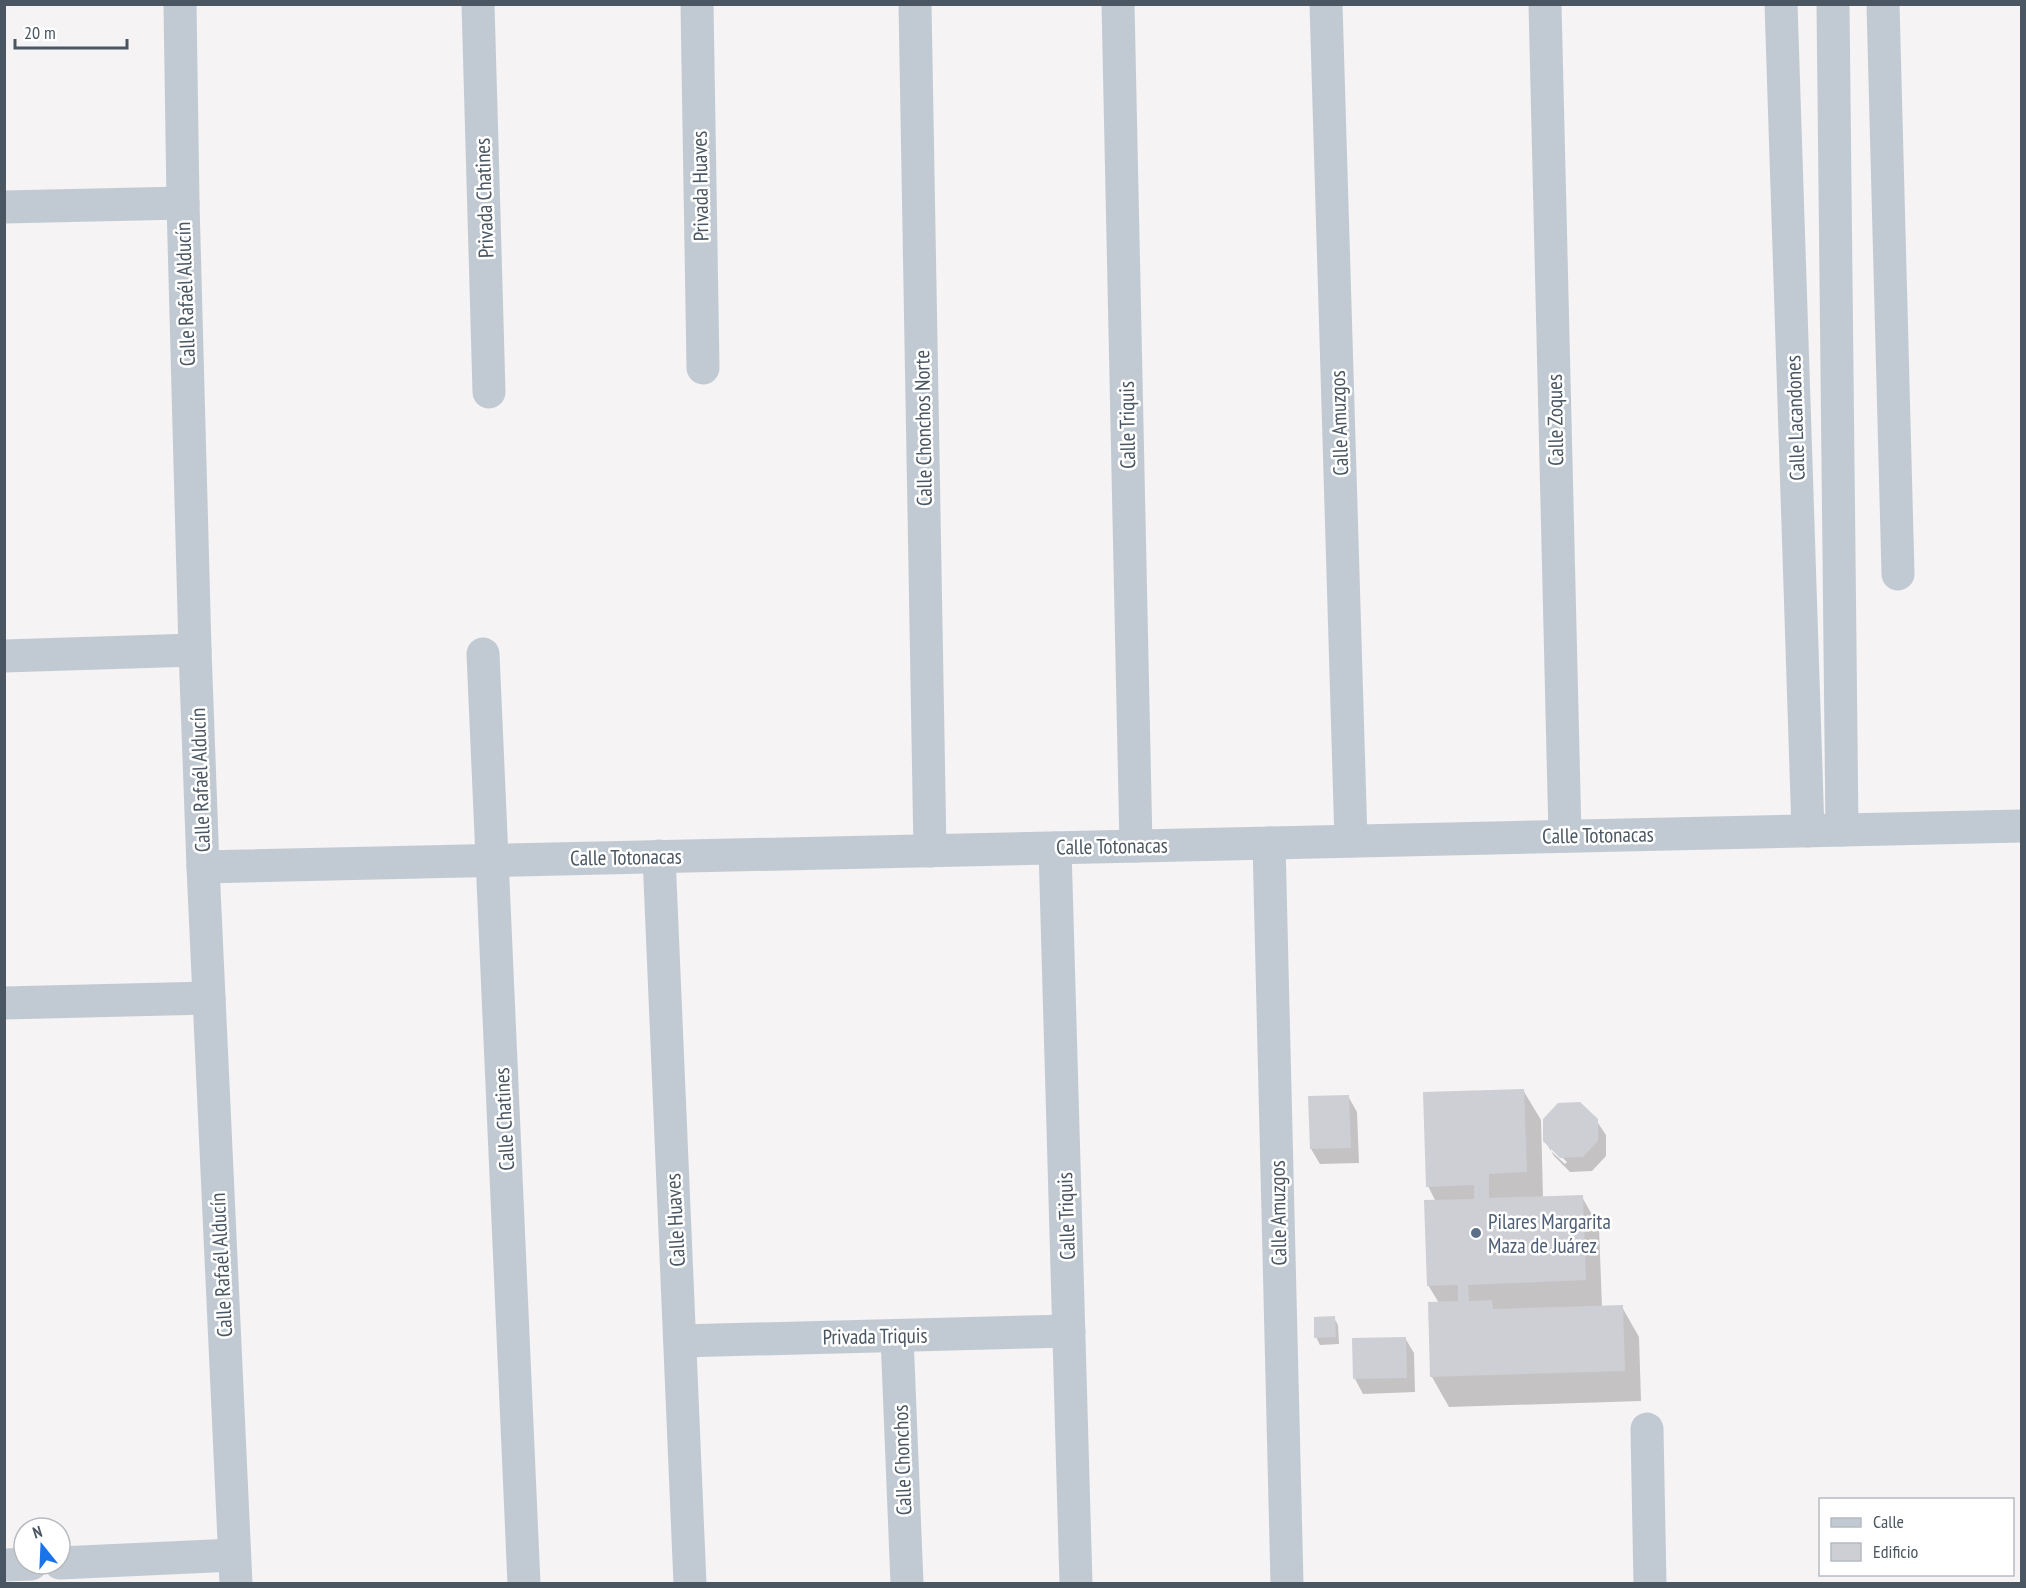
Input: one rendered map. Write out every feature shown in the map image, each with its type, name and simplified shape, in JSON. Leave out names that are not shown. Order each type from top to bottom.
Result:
[{"type":"street","name":"Calle Rafaél Alducín","points":[[180,4],[195,650],[235,1569]]},
{"type":"street","name":"Privada Chatines","points":[[478,4],[489,392]]},
{"type":"street","name":"Privada Huaves","points":[[697,4],[704,368]]},
{"type":"street","name":"Calle Chonchos Norte","points":[[915,4],[930,851]]},
{"type":"street","name":"Calle Triquis","points":[[1118,4],[1136,846]]},
{"type":"street","name":"Calle Amuzgos","points":[[1326,4],[1351,841]]},
{"type":"street","name":"Calle Zoques","points":[[1545,4],[1565,836]]},
{"type":"street","name":"Calle Lacandones","points":[[1781,4],[1808,831]]},
{"type":"street","name":"Calle Lacandones","points":[[1833,4],[1842,830]]},
{"type":"street","points":[[1883,4],[1898,574]]},
{"type":"street","points":[[4,207],[183,203]]},
{"type":"street","points":[[4,656],[195,650]]},
{"type":"street","name":"Calle Chatines","points":[[483,654],[524,1584]]},
{"type":"street","name":"Calle Totonacas","points":[[203,867],[2022,826]]},
{"type":"street","name":"Calle Amuzgos","points":[[1269,843],[1287,1584]]},
{"type":"street","name":"Calle Triquis","points":[[1055,848],[1076,1584]]},
{"type":"street","name":"Calle Huaves","points":[[659,856],[690,1584]]},
{"type":"street","points":[[4,1003],[209,998]]},
{"type":"street","name":"Privada Triquis","points":[[680,1341],[1069,1331]]},
{"type":"street","name":"Calle Chonchos","points":[[897,1336],[907,1584]]},
{"type":"street","points":[[1647,1429],[1650,1584]]},
{"type":"street","points":[[72,1563],[235,1569]]},
{"type":"building","points":[[1524,1089],[1527,1172],[1489,1174],[1489,1198],[1583,1195],[1586,1280],[1468,1285],[1469,1301],[1492,1300],[1493,1309],[1623,1305],[1625,1371],[1430,1377],[1428,1302],[1458,1301],[1458,1285],[1427,1286],[1424,1200],[1474,1199],[1474,1185],[1426,1187],[1423,1092]]},
{"type":"building","points":[[1349,1095],[1351,1148],[1310,1149],[1308,1096]]},
{"type":"building","points":[[1580,1102],[1598,1119],[1598,1141],[1583,1157],[1560,1158],[1543,1141],[1543,1119],[1558,1103]]},
{"type":"building","points":[[1335,1316],[1336,1337],[1314,1338],[1314,1317]]},
{"type":"building","points":[[1406,1337],[1407,1378],[1353,1379],[1352,1338]]},
{"type":"place","name":"Pilares Margarita Maza de Juárez","points":[[1476,1233]]}]
